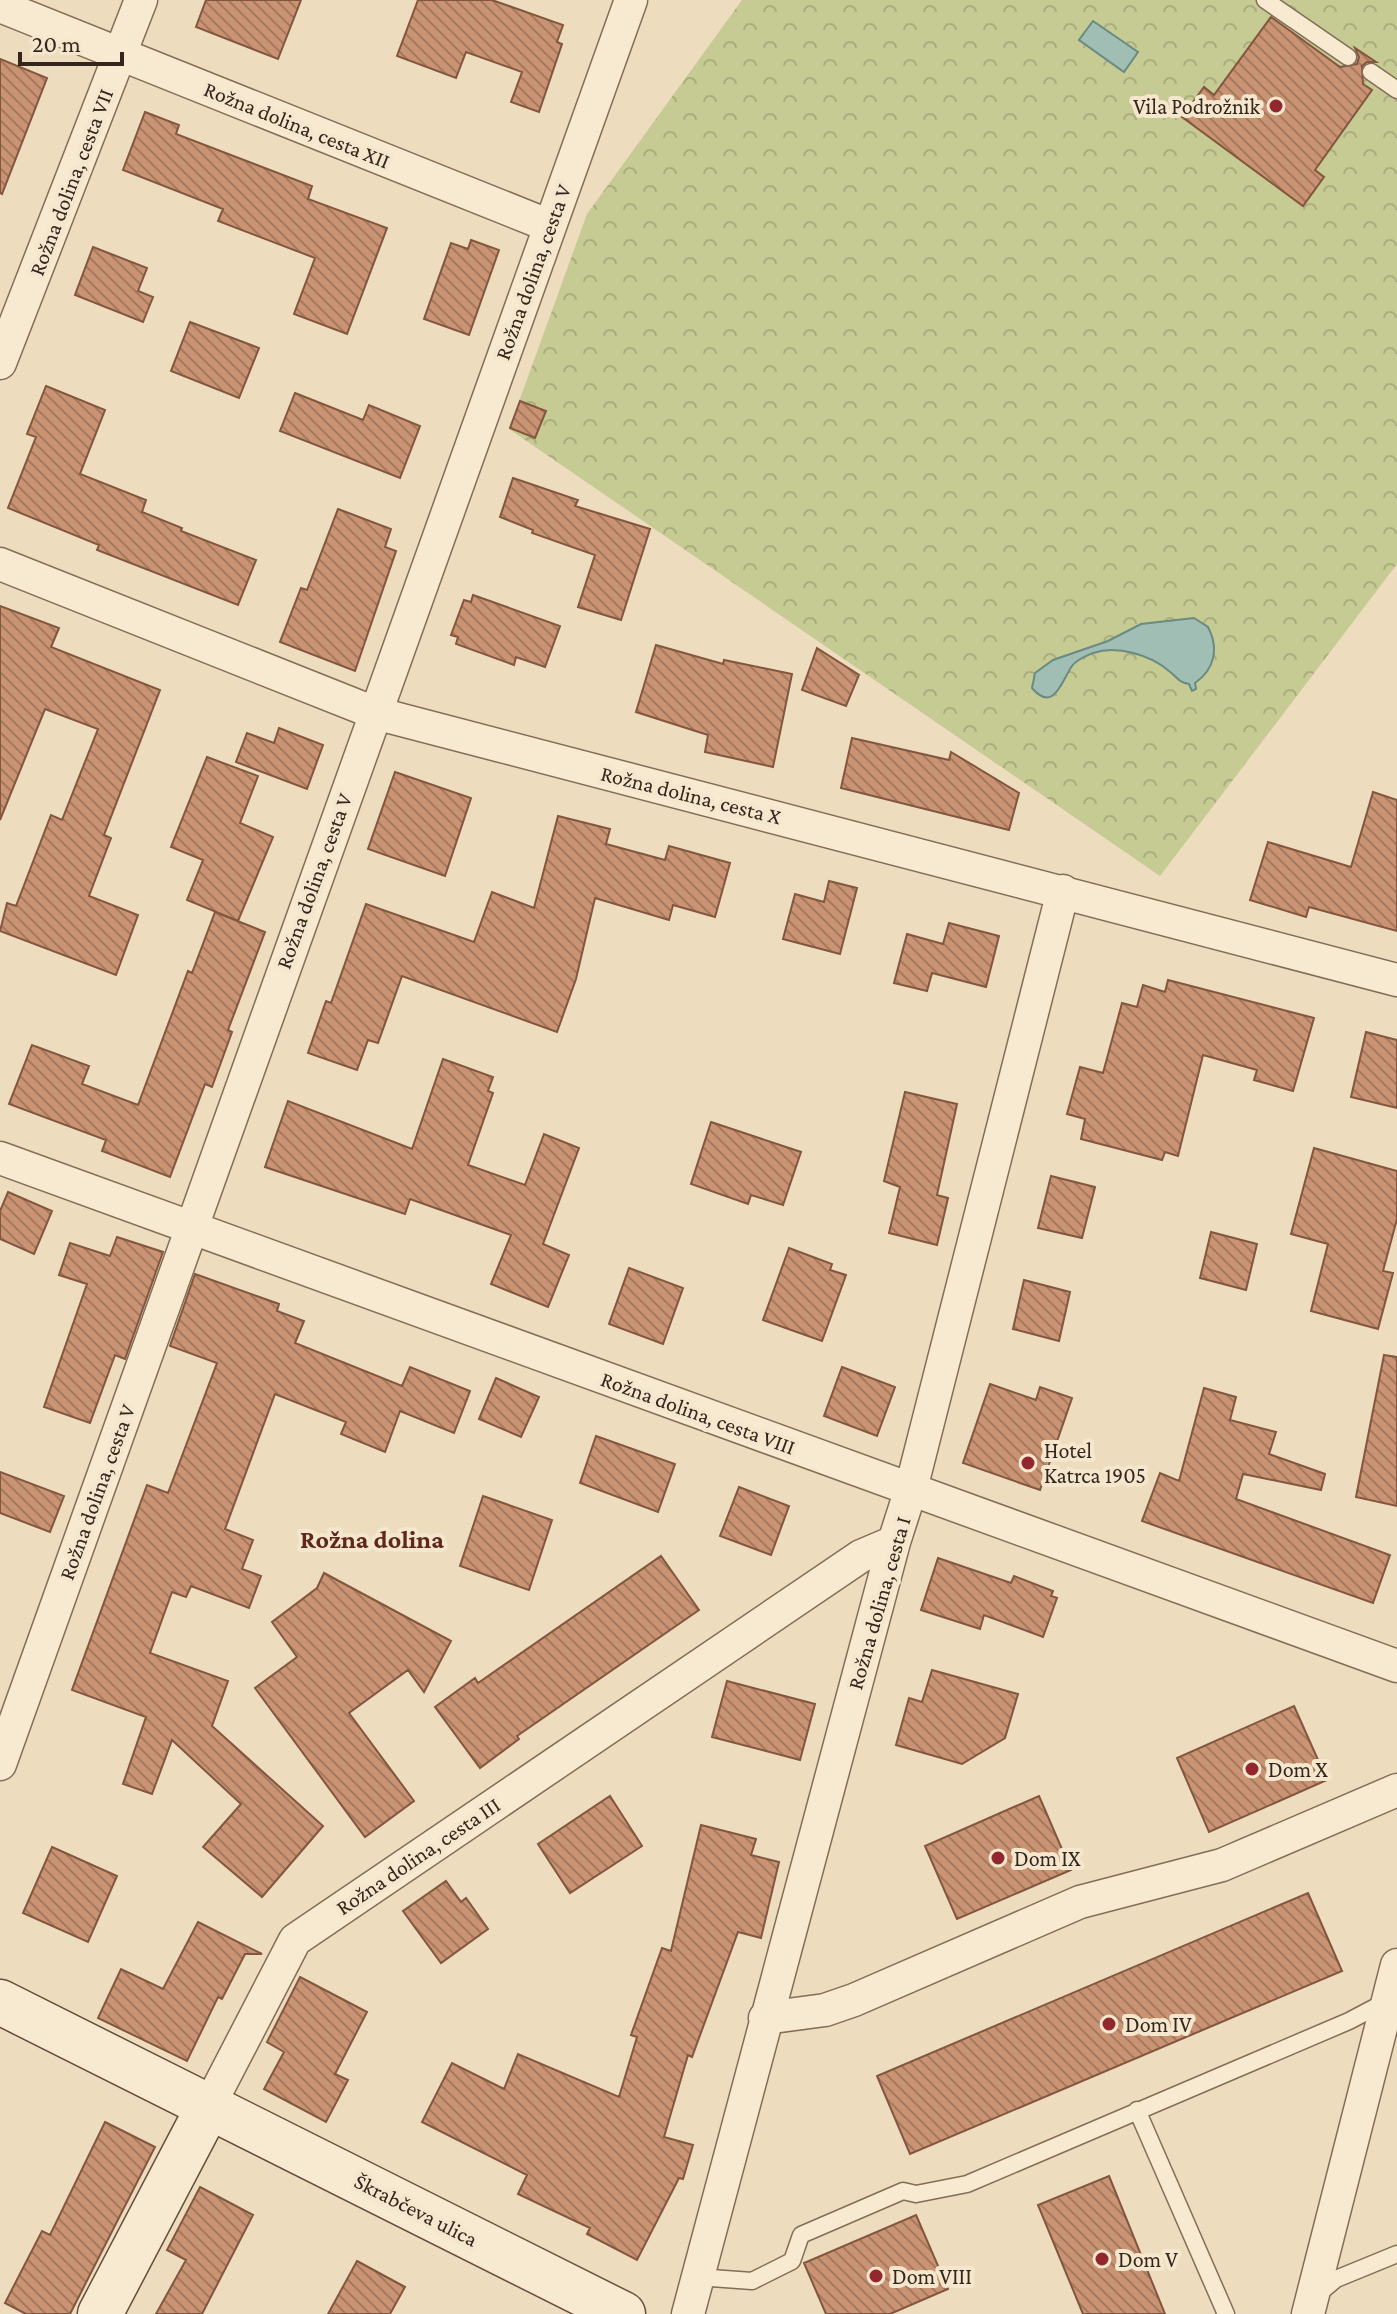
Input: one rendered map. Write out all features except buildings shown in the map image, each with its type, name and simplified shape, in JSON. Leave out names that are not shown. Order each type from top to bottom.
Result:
[{"type":"street","name":"Rožna dolina, cesta VII","points":[[0,363],[141,0]]},
{"type":"street","name":"Rožna dolina, cesta V","points":[[0,1764],[631,0]]},
{"type":"street","name":"Rožna dolina, cesta XII","points":[[0,6],[550,226]]},
{"type":"street","name":"Rožna dolina, cesta X","points":[[0,564],[375,713],[1397,980]]},
{"type":"street","name":"Rožna dolina, cesta I","points":[[688,2314],[765,2018],[911,1489],[1063,891]]},
{"type":"street","name":"Rožna dolina, cesta VIII","points":[[0,1158],[1397,1666]]},
{"type":"street","name":"Rožna dolina, cesta III","points":[[100,2314],[295,1940],[861,1556],[894,1542]]},
{"type":"street","points":[[765,2018],[825,2010],[854,2000],[1080,1902],[1222,1865],[1397,1790]]},
{"type":"street","points":[[1304,2309],[1397,1965]]},
{"type":"street","name":"Škrabčeva ulica","points":[[0,2002],[623,2314]]},
{"type":"lane","points":[[1265,0],[1348,57]]},
{"type":"lane","points":[[1371,72],[1397,90]]},
{"type":"lane","points":[[697,2277],[752,2281],[792,2261],[801,2235],[903,2191],[916,2194],[967,2184],[1349,2021],[1387,2001]]},
{"type":"lane","points":[[1137,2110],[1226,2314]]},
{"type":"lane","points":[[1304,2309],[1336,2279],[1397,2254]]},
{"type":"green space","points":[[742,0],[1397,0],[1397,564],[1160,876],[509,429],[587,214]]},
{"type":"water","points":[[1093,21],[1138,52],[1124,72],[1079,40]]},
{"type":"water","points":[[1194,618],[1208,627],[1214,650],[1211,665],[1192,691],[1189,684],[1180,681],[1153,660],[1112,650],[1093,653],[1076,661],[1052,696],[1046,698],[1032,688],[1035,673],[1053,660],[1108,641],[1141,624]]},
{"type":"place","name":"Vila Podrožnik","points":[[1276,106]]},
{"type":"place","name":"Hotel Katrca 1905","points":[[1028,1463]]},
{"type":"place","name":"Dom X","points":[[1252,1769]]},
{"type":"place","name":"Dom IX","points":[[998,1858]]},
{"type":"place","name":"Dom IV","points":[[1109,2024]]},
{"type":"place","name":"Dom V","points":[[1102,2259]]},
{"type":"place","name":"Dom VIII","points":[[876,2276]]},
{"type":"district","name":"Rožna dolina","points":[[372,1539]]}]
